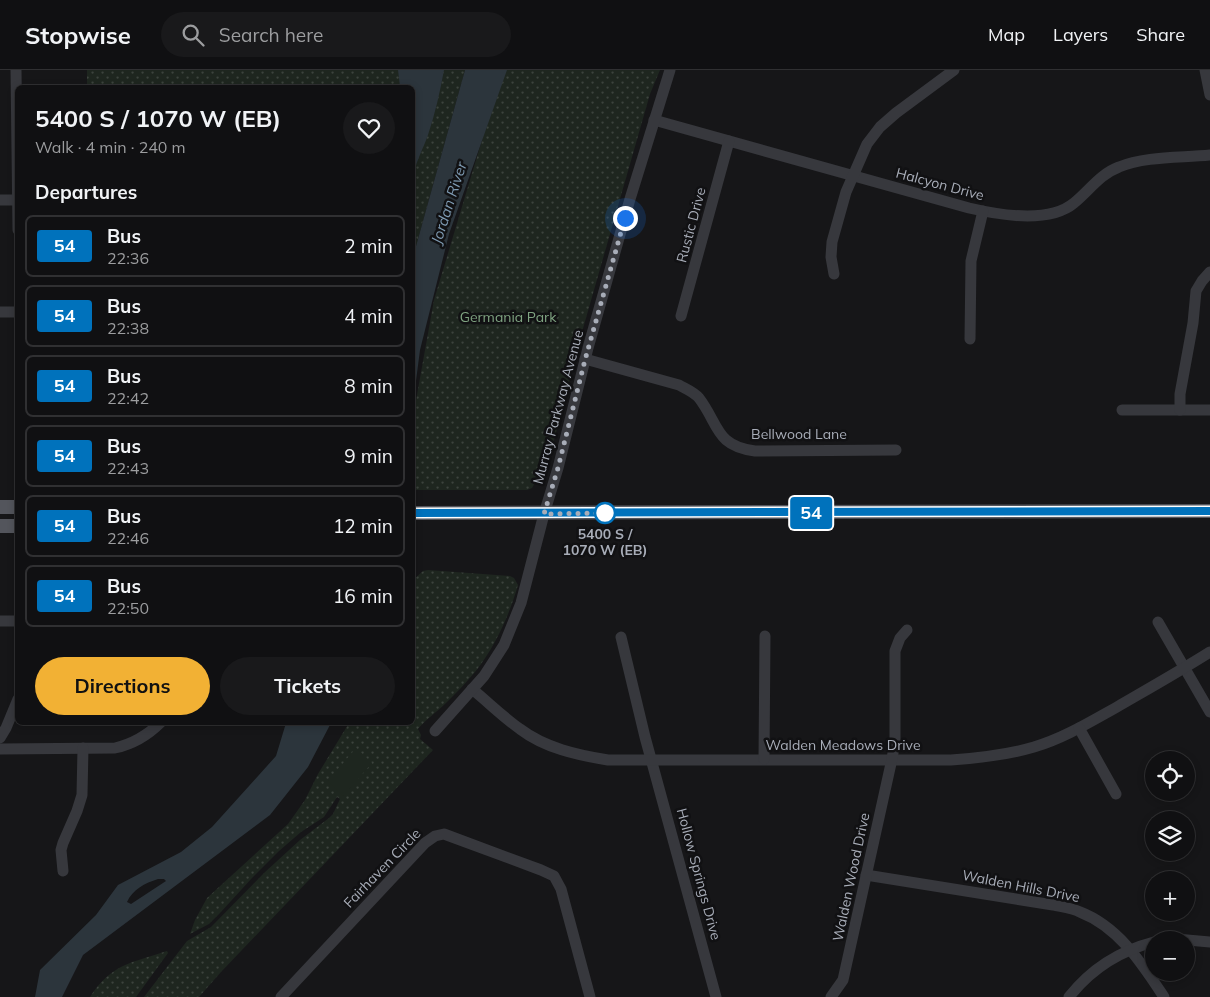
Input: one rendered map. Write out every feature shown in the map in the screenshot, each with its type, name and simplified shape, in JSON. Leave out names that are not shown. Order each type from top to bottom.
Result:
[{"type":"main road","points":[[0,507],[15,507]]},
{"type":"main road","points":[[415,513],[1210,511]]},
{"type":"main road","points":[[0,526],[15,526]]},
{"type":"street","points":[[16,70],[16,85]]},
{"type":"street","name":"Murray Parkway Avenue","points":[[434,731],[472,689],[495,659],[511,629],[530,575],[544,514],[558,468],[585,360],[670,70]]},
{"type":"street","points":[[834,274],[830,249],[846,192],[864,149],[880,128],[896,113],[954,70]]},
{"type":"street","points":[[1205,70],[1210,95]]},
{"type":"street","name":"Halcyon Drive","points":[[654,120],[983,211],[1020,216],[1047,215],[1059,212],[1074,204],[1100,179],[1119,167],[1137,162],[1210,155]]},
{"type":"street","name":"Rustic Drive","points":[[681,316],[729,141]]},
{"type":"street","points":[[0,200],[15,200]]},
{"type":"street","points":[[970,339],[971,261],[983,211]]},
{"type":"street","points":[[1180,410],[1180,394],[1193,323],[1195,294],[1198,285],[1210,272]]},
{"type":"street","points":[[0,312],[15,312]]},
{"type":"street","name":"Bellwood Lane","points":[[585,360],[688,389],[697,397],[721,436],[740,448],[755,450],[896,450]]},
{"type":"street","points":[[1122,410],[1210,410]]},
{"type":"street","points":[[0,621],[15,621]]},
{"type":"street","points":[[1158,622],[1210,712]]},
{"type":"street","name":"Walden Wood Drive","points":[[831,997],[843,980],[892,759],[895,742],[896,651],[900,638],[907,630]]},
{"type":"street","points":[[764,759],[765,636]]},
{"type":"street","name":"Hollow Springs Drive","points":[[621,637],[716,997]]},
{"type":"street","name":"Walden Meadows Drive","points":[[472,689],[520,730],[552,747],[588,757],[608,760],[951,760],[992,757],[1035,746],[1079,728],[1210,652]]},
{"type":"street","points":[[0,738],[15,706]]},
{"type":"street","points":[[0,749],[108,748],[128,744],[142,738],[157,725]]},
{"type":"street","points":[[1079,728],[1116,794]]},
{"type":"street","points":[[62,871],[61,850],[63,842],[82,795],[83,748]]},
{"type":"street","name":"Fairhaven Circle","points":[[281,997],[425,843],[435,836],[444,834],[548,872],[554,876],[561,889],[590,997]]},
{"type":"street","name":"Walden Hills Drive","points":[[866,875],[1053,905],[1079,911],[1109,928],[1142,964],[1164,997]]},
{"type":"street","points":[[1195,941],[1210,942]]},
{"type":"street","points":[[1069,997],[1092,972],[1109,960],[1129,949],[1145,945]]},
{"type":"green space","points":[[87,70],[465,70],[415,250],[415,85],[87,85]]},
{"type":"green space","name":"Germania Park","points":[[503,70],[660,70],[650,94],[582,332],[550,456],[532,488],[527,490],[415,490],[415,406],[434,300]]},
{"type":"green space","points":[[423,571],[510,576],[514,578],[518,585],[501,631],[489,652],[472,676],[418,729],[421,735],[420,739],[433,750],[199,997],[144,997],[187,941],[211,927],[264,873],[300,840],[333,814],[340,799],[337,797],[324,817],[301,832],[279,851],[209,924],[190,934],[207,898],[288,824],[305,800],[318,774],[348,725],[415,725],[415,578]]},
{"type":"green space","points":[[356,748],[372,763],[343,796],[328,781]]},
{"type":"green space","points":[[167,951],[168,953],[136,997],[90,997],[106,977],[115,971],[133,962]]},
{"type":"water","points":[[398,70],[444,70],[433,119],[415,170],[415,85],[400,85]]},
{"type":"water","name":"Jordan River","points":[[465,70],[507,70],[449,234],[420,350],[415,389],[415,250]]},
{"type":"water","points":[[285,725],[330,725],[308,767],[270,815],[83,955],[62,997],[35,997],[40,970],[96,915],[118,885],[181,852],[212,827],[276,756]],"holes":[[[158,879],[166,881],[131,904],[127,902],[140,887]]]},
{"type":"bus line","name":"54","points":[[415,513],[1210,511]]},
{"type":"place","name":"5400 S / 1070 W (EB)","points":[[605,513]]},
{"type":"route","points":[[605,513],[544,514],[625,218]]}]
